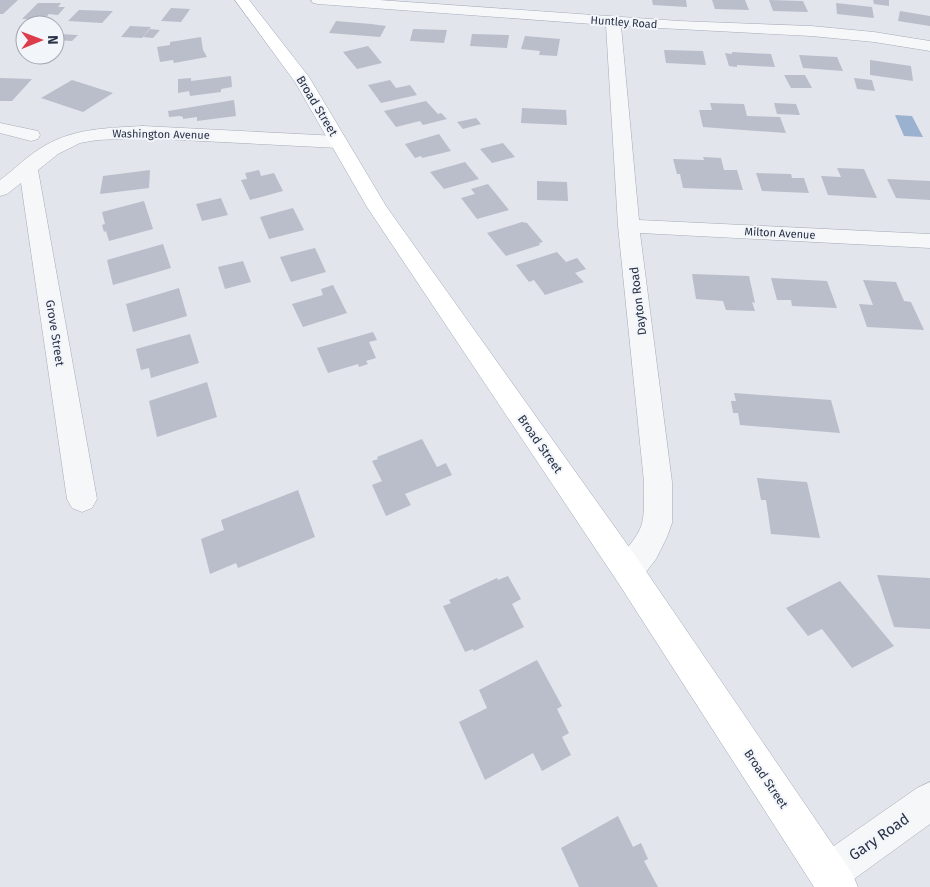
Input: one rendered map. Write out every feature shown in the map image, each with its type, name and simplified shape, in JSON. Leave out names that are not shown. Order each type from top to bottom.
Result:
[{"type":"main road","name":"Broad Street","points":[[242,0],[304,81],[377,208],[628,571],[834,880]]},
{"type":"street","name":"Huntley Road","points":[[318,0],[679,26],[811,31],[874,37],[930,46]]},
{"type":"street","name":"Dayton Road","points":[[613,21],[629,226],[658,482],[657,524],[655,530],[648,546],[628,571]]},
{"type":"street","points":[[0,128],[31,135]]},
{"type":"street","name":"Washington Avenue","points":[[0,190],[51,150],[74,140],[120,132],[338,142]]},
{"type":"street","name":"Grove Street","points":[[28,168],[82,499]]},
{"type":"street","name":"Milton Avenue","points":[[629,226],[930,241]]},
{"type":"street","name":"Gary Road","points":[[834,880],[930,801]]},
{"type":"water","points":[[895,115],[912,116],[923,137],[904,136]]},
{"type":"building","points":[[0,0],[18,0],[3,14],[0,14]]},
{"type":"building","points":[[652,0],[686,0],[687,7],[653,5]]},
{"type":"building","points":[[712,0],[745,0],[749,10],[715,9]]},
{"type":"building","points":[[769,0],[803,1],[808,12],[773,11]]},
{"type":"building","points":[[873,0],[889,0],[889,6],[874,4]]},
{"type":"building","points":[[38,3],[61,3],[58,7],[65,7],[58,15],[26,15]]},
{"type":"building","points":[[836,3],[872,7],[874,18],[837,14]]},
{"type":"building","points":[[171,8],[190,9],[181,22],[161,21]]},
{"type":"building","points":[[79,10],[113,11],[102,23],[68,21]]},
{"type":"building","points":[[900,11],[930,16],[930,26],[898,21]]},
{"type":"building","points":[[336,21],[386,26],[380,37],[329,33]]},
{"type":"building","points":[[130,26],[151,27],[142,38],[121,37]]},
{"type":"building","points":[[150,29],[160,30],[153,38],[143,37]]},
{"type":"building","points":[[413,29],[447,30],[444,43],[410,41]]},
{"type":"building","points":[[65,34],[78,35],[72,41],[65,41]]},
{"type":"building","points":[[472,34],[509,35],[507,48],[470,46]]},
{"type":"building","points":[[525,36],[560,39],[557,56],[539,55],[540,51],[521,49]]},
{"type":"building","points":[[201,37],[203,50],[207,57],[174,63],[173,60],[160,62],[157,47],[170,45],[170,42]]},
{"type":"building","points":[[368,46],[382,63],[357,69],[343,52]]},
{"type":"building","points":[[664,50],[703,51],[706,65],[666,63]]},
{"type":"building","points":[[732,52],[771,54],[775,67],[729,66],[725,53],[732,54]]},
{"type":"building","points":[[799,55],[837,57],[843,71],[803,68]]},
{"type":"building","points":[[870,60],[911,66],[913,81],[870,75]]},
{"type":"building","points":[[784,75],[805,75],[812,88],[791,88]]},
{"type":"building","points":[[231,76],[232,87],[221,89],[221,92],[190,96],[189,91],[178,93],[178,79],[191,78],[191,81]]},
{"type":"building","points":[[0,78],[32,79],[12,101],[0,101]]},
{"type":"building","points":[[854,78],[872,80],[875,91],[857,89]]},
{"type":"building","points":[[72,80],[113,93],[83,112],[41,98]]},
{"type":"building","points":[[390,80],[396,88],[410,85],[417,95],[381,103],[368,85]]},
{"type":"building","points":[[234,100],[236,116],[197,121],[197,117],[183,119],[180,116],[169,117],[168,111]]},
{"type":"building","points":[[426,101],[438,114],[441,113],[447,119],[423,125],[420,121],[396,127],[384,111]]},
{"type":"building","points":[[710,103],[744,104],[747,116],[780,117],[786,133],[703,127],[699,110],[712,110]]},
{"type":"building","points":[[774,103],[796,104],[800,115],[777,114]]},
{"type":"building","points":[[522,108],[566,110],[567,125],[521,123]]},
{"type":"building","points":[[476,118],[481,124],[463,129],[457,122]]},
{"type":"building","points":[[439,134],[451,151],[415,158],[405,144]]},
{"type":"building","points":[[503,143],[515,157],[492,163],[480,149]]},
{"type":"building","points":[[703,157],[721,158],[724,170],[737,170],[743,190],[683,188],[680,174],[677,174],[673,159],[704,160]]},
{"type":"building","points":[[465,162],[479,179],[444,189],[430,172]]},
{"type":"building","points":[[837,168],[864,169],[877,198],[828,195],[821,176],[841,177]]},
{"type":"building","points":[[150,170],[149,188],[100,194],[103,176]]},
{"type":"building","points":[[259,170],[261,176],[274,173],[283,191],[250,200],[241,180],[247,179],[245,173]]},
{"type":"building","points":[[756,173],[791,174],[792,178],[804,178],[809,193],[762,191]]},
{"type":"building","points":[[887,179],[930,181],[930,200],[896,198]]},
{"type":"building","points":[[537,181],[567,182],[568,201],[537,200]]},
{"type":"building","points":[[488,184],[509,210],[477,219],[461,198],[475,194],[471,189]]},
{"type":"building","points":[[221,198],[228,215],[202,221],[196,204]]},
{"type":"building","points":[[144,201],[153,229],[109,241],[102,225],[105,224],[102,212]]},
{"type":"building","points":[[293,208],[304,230],[269,239],[260,217]]},
{"type":"building","points":[[522,222],[527,223],[543,242],[539,243],[540,245],[506,256],[487,233]]},
{"type":"building","points":[[163,244],[171,268],[113,285],[107,260]]},
{"type":"building","points":[[315,248],[326,272],[291,282],[280,257]]},
{"type":"building","points":[[557,252],[566,262],[577,258],[586,269],[575,273],[584,282],[545,295],[534,280],[529,282],[516,265]]},
{"type":"building","points":[[243,261],[251,282],[225,289],[218,267]]},
{"type":"building","points":[[692,274],[749,276],[755,311],[726,310],[723,301],[696,299]]},
{"type":"building","points":[[771,278],[827,281],[837,308],[792,306],[791,300],[777,300]]},
{"type":"building","points":[[863,280],[896,282],[904,301],[911,302],[924,330],[867,327],[859,304],[873,305]]},
{"type":"building","points":[[333,285],[347,313],[303,327],[292,304],[323,295],[321,289]]},
{"type":"building","points":[[179,288],[187,316],[133,332],[126,304]]},
{"type":"building","points":[[373,332],[377,340],[369,342],[376,358],[366,361],[368,364],[359,367],[358,364],[328,373],[317,348]]},
{"type":"building","points":[[190,334],[199,363],[151,378],[149,368],[141,370],[136,349]]},
{"type":"building","points":[[207,382],[217,417],[157,437],[149,401]]},
{"type":"building","points":[[734,393],[831,400],[840,433],[740,425],[738,413],[733,413],[731,401],[736,401]]},
{"type":"building","points":[[422,439],[437,467],[446,463],[452,475],[405,494],[411,505],[386,516],[372,485],[382,481],[372,461],[378,459],[377,457]]},
{"type":"building","points":[[757,478],[807,482],[820,538],[771,534],[766,500],[761,500]]},
{"type":"building","points":[[298,490],[315,537],[238,568],[236,563],[210,574],[201,539],[224,530],[221,520]]},
{"type":"building","points":[[877,575],[930,578],[930,629],[894,627]]},
{"type":"building","points":[[508,576],[521,599],[512,604],[524,627],[474,651],[473,649],[465,652],[443,606],[451,603],[449,600],[497,578],[498,580]]},
{"type":"building","points":[[840,581],[894,646],[852,668],[822,629],[808,636],[786,608]]},
{"type":"building","points":[[537,660],[562,706],[557,709],[569,733],[562,737],[571,755],[542,771],[533,753],[485,780],[459,722],[487,708],[479,690]]},
{"type":"building","points":[[618,816],[633,847],[641,843],[648,859],[644,861],[658,887],[579,887],[561,848]]}]
